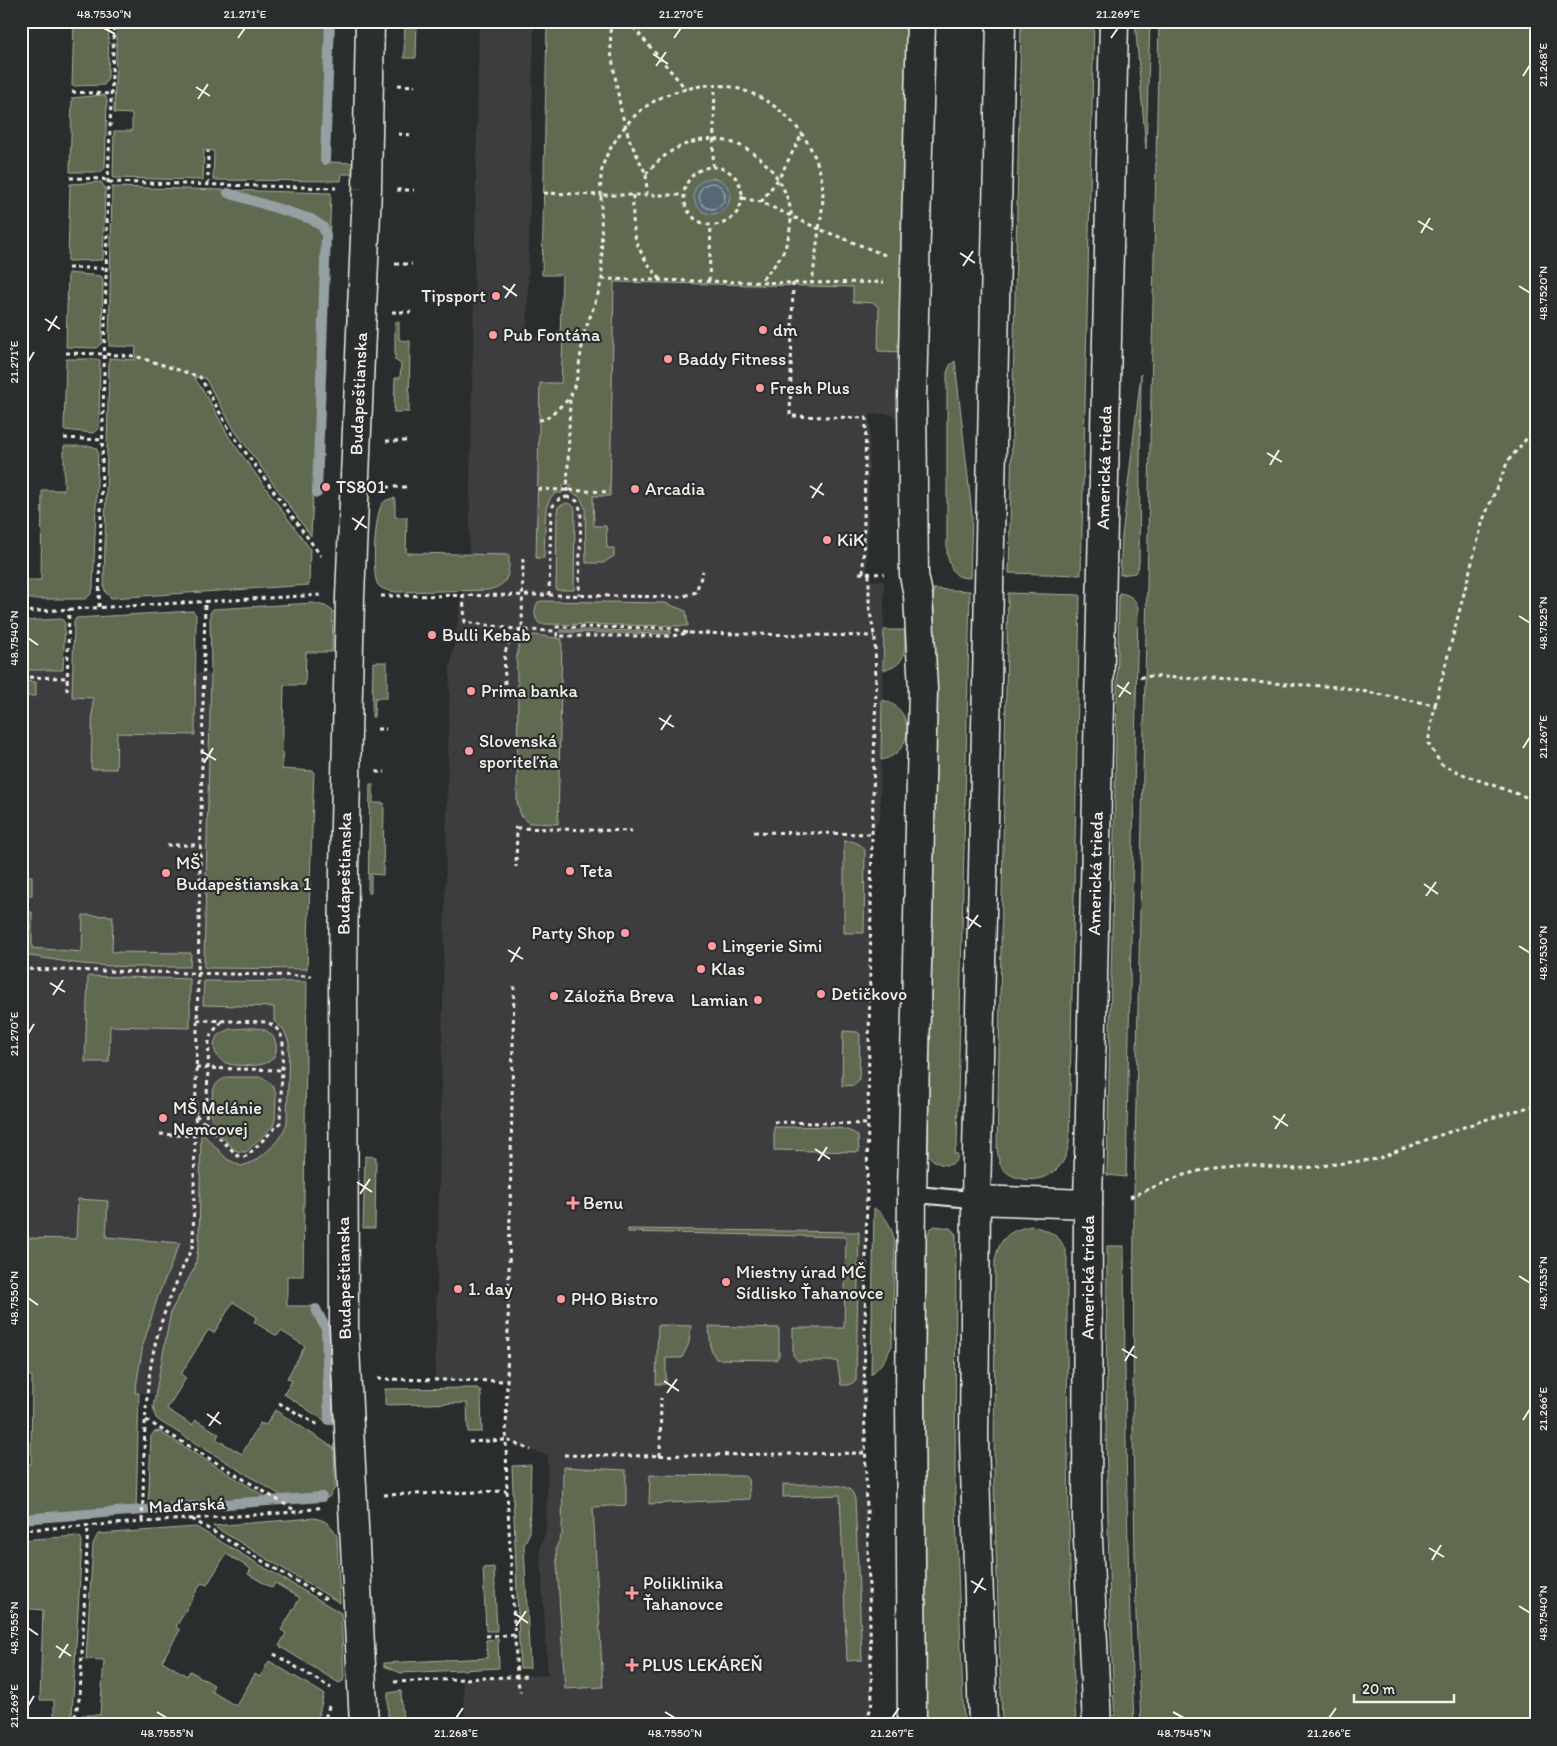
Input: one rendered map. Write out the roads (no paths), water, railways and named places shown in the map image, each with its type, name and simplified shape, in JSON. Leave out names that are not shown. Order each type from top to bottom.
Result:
[{"type":"street","name":"Budapeštianska","points":[[364,1725],[344,1327],[343,977],[350,597],[367,189],[370,21]]},
{"type":"street","points":[[912,1725],[910,1398],[912,1194],[923,689],[918,595],[914,575],[912,398],[906,264],[921,21]]},
{"type":"street","points":[[983,1725],[974,1439],[976,1200],[1001,21]]},
{"type":"street","name":"Americká trieda","points":[[1097,1725],[1087,1519],[1088,1204],[1114,21]]},
{"type":"street","points":[[976,1200],[1088,1204]]},
{"type":"lane","points":[[912,1194],[976,1200]]},
{"type":"water","points":[[712,178],[719,179],[725,183],[729,189],[729,203],[725,209],[719,213],[712,214],[705,213],[699,209],[695,203],[694,196],[695,189],[699,183],[705,179]]},
{"type":"waterway","points":[[325,160],[330,21]]},
{"type":"waterway","points":[[228,193],[311,219],[323,227],[326,235],[317,493]]},
{"type":"waterway","points":[[316,1309],[326,1329],[329,1420]]},
{"type":"waterway","points":[[21,1519],[322,1497]]},
{"type":"place","name":"Tipsport","points":[[496,296]]},
{"type":"place","name":"dm","points":[[763,330]]},
{"type":"place","name":"Pub Fontána","points":[[493,335]]},
{"type":"place","name":"Baddy Fitness","points":[[668,359]]},
{"type":"place","name":"Fresh Plus","points":[[760,388]]},
{"type":"place","name":"TS801","points":[[326,487]]},
{"type":"place","name":"Arcadia","points":[[635,489]]},
{"type":"place","name":"KiK","points":[[827,540]]},
{"type":"place","name":"Bulli Kebab","points":[[432,635]]},
{"type":"place","name":"Prima banka","points":[[471,691]]},
{"type":"place","name":"Slovenská sporiteľňa","points":[[469,751]]},
{"type":"place","name":"Teta","points":[[570,871]]},
{"type":"place","name":"MŠ Budapeštianska 1","points":[[166,873]]},
{"type":"place","name":"Party Shop","points":[[625,933]]},
{"type":"place","name":"Lingerie Simi","points":[[712,946]]},
{"type":"place","name":"Klas","points":[[701,969]]},
{"type":"place","name":"Detičkovo","points":[[821,994]]},
{"type":"place","name":"Záložňa Breva","points":[[554,996]]},
{"type":"place","name":"Lamian","points":[[758,1000]]},
{"type":"place","name":"MŠ Melánie Nemcovej","points":[[163,1118]]},
{"type":"place","name":"Benu","points":[[573,1203]]},
{"type":"place","name":"Miestny úrad MČ Sídlisko Ťahanovce","points":[[726,1282]]},
{"type":"place","name":"1. day","points":[[458,1289]]},
{"type":"place","name":"PHO Bistro","points":[[561,1299]]},
{"type":"place","name":"Poliklinika Ťahanovce","points":[[632,1593]]},
{"type":"place","name":"PLUS LEKÁREŇ","points":[[632,1665]]}]
